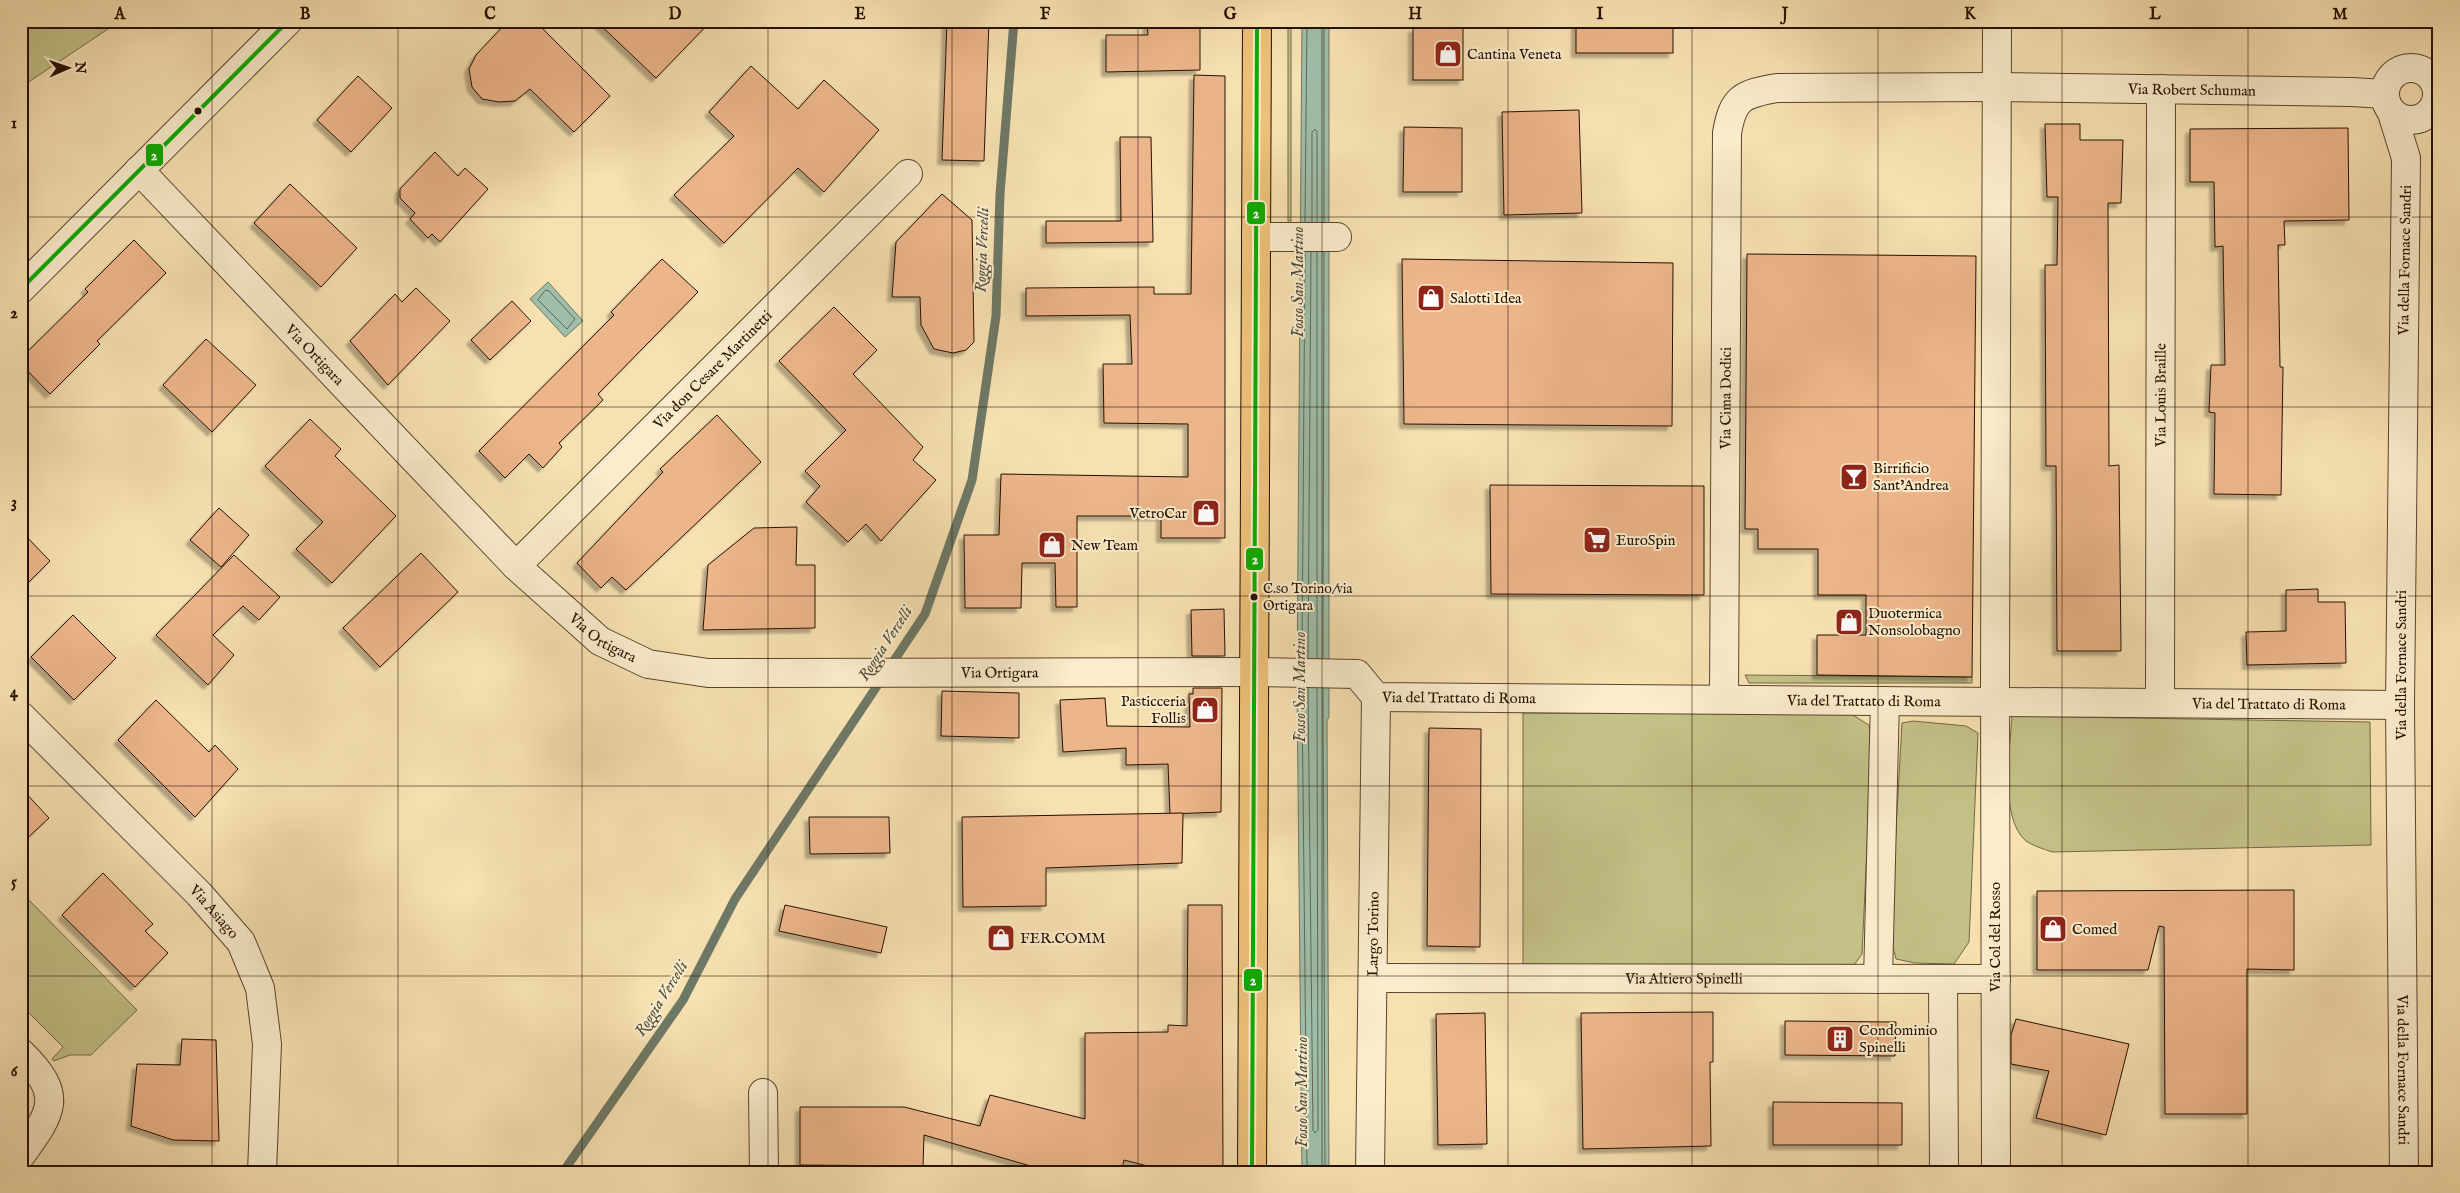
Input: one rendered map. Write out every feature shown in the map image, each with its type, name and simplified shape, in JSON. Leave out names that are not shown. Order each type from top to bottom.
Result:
[{"type":"main road","points":[[1252,1172],[1256,21]]},
{"type":"street","points":[[21,289],[288,21]]},
{"type":"street","name":"Via Col del Rosso","points":[[1996,1172],[1997,21]]},
{"type":"street","points":[[2405,69],[2421,71],[2434,79],[2436,98],[2431,113],[2418,119],[2404,119],[2388,103],[2390,78],[2405,69]]},
{"type":"street","name":"Via Robert Schuman","points":[[1739,100],[1755,92],[1777,88],[1998,87],[2161,89],[2388,103]]},
{"type":"street","name":"Via Louis Braille","points":[[2160,703],[2161,89]]},
{"type":"street","name":"Via Cima Dodici","points":[[1724,698],[1728,133],[1730,113],[1739,100]]},
{"type":"street","name":"Via della Fornace Sandri","points":[[2388,103],[2406,158],[2400,705],[2404,1172]]},
{"type":"street","name":"Via della Fornace Sandri","points":[[2406,158],[2431,113]]},
{"type":"street","name":"Via Ortigara","points":[[139,170],[516,566],[600,641],[648,664],[708,674],[1254,672],[1338,674]]},
{"type":"street","name":"Via don Cesare Martinetti","points":[[516,566],[908,174]]},
{"type":"street","points":[[1256,236],[1337,237]]},
{"type":"street","name":"Via del Trattato di Roma","points":[[1338,674],[1357,674],[1376,697],[1724,698],[2400,705]]},
{"type":"street","name":"Largo Torino","points":[[1370,1172],[1376,697]]},
{"type":"street","points":[[1878,980],[1884,701]]},
{"type":"street","name":"Via Asiago","points":[[21,716],[199,894],[241,942],[260,988],[267,1044],[262,1172]]},
{"type":"street","name":"Via Altiero Spinelli","points":[[1373,978],[1996,979]]},
{"type":"street","points":[[1943,980],[1944,1172]]},
{"type":"street","points":[[21,1053],[36,1067],[47,1083],[50,1106],[43,1124],[21,1155]]},
{"type":"street","points":[[763,1093],[764,1172]]},
{"type":"shaded area","points":[[21,21],[120,21],[21,87]]},
{"type":"shaded area","points":[[1288,21],[1291,21],[1291,221],[1288,221]]},
{"type":"shaded area","points":[[2437,258],[2439,258],[2439,580],[2437,580]]},
{"type":"shaded area","points":[[1745,675],[1972,677],[1972,683],[1749,683]]},
{"type":"shaded area","points":[[1523,713],[1851,714],[1869,725],[1872,741],[1862,954],[1852,968],[1523,964]]},
{"type":"shaded area","points":[[2012,716],[2370,722],[2371,845],[2052,852],[2042,849],[2026,841],[2018,830],[2012,816],[2009,800],[2008,764]]},
{"type":"shaded area","points":[[1913,721],[1966,726],[1978,733],[1969,942],[1954,964],[1915,963],[1896,959],[1890,936],[1902,723]]},
{"type":"shaded area","points":[[29,900],[137,1010],[91,1055],[70,1055],[54,1061],[52,1059],[63,1047],[21,1005],[21,908]]},
{"type":"water","name":"Fosso San Martino","points":[[1302,21],[1329,21],[1329,717],[1327,721],[1329,1172],[1302,1172],[1297,687]]},
{"type":"water","points":[[548,282],[583,321],[565,337],[530,299]]},
{"type":"building","points":[[508,21],[535,21],[610,96],[574,132],[530,89],[515,101],[499,102],[482,99],[472,87],[469,69],[476,55]]},
{"type":"building","points":[[596,21],[711,21],[656,78]]},
{"type":"building","points":[[947,21],[989,21],[984,161],[942,160]]},
{"type":"building","points":[[1147,21],[1200,21],[1200,70],[1106,72],[1106,35],[1148,35]]},
{"type":"building","points":[[1576,21],[1673,21],[1673,53],[1576,53]]},
{"type":"building","points":[[1413,28],[1463,28],[1463,80],[1413,80]]},
{"type":"building","points":[[751,66],[798,109],[824,80],[879,130],[824,192],[798,168],[724,243],[674,195],[734,136],[709,112]]},
{"type":"building","points":[[1194,75],[1225,76],[1225,538],[1161,538],[1161,516],[1077,516],[1077,607],[1056,607],[1055,563],[1022,563],[1021,608],[965,608],[964,535],[999,535],[1001,474],[1188,477],[1188,424],[1104,423],[1103,364],[1132,364],[1130,315],[1026,316],[1026,288],[1154,287],[1154,294],[1191,294]]},
{"type":"building","points":[[358,76],[392,108],[351,152],[317,120]]},
{"type":"building","points":[[1579,110],[1582,213],[1504,215],[1502,112]]},
{"type":"building","points":[[2045,124],[2080,124],[2080,140],[2123,140],[2121,203],[2108,203],[2109,466],[2119,465],[2121,651],[2057,651],[2056,466],[2046,466],[2045,265],[2057,265],[2058,197],[2047,197]]},
{"type":"building","points":[[1404,127],[1462,128],[1462,192],[1403,192]]},
{"type":"building","points":[[2348,128],[2349,220],[2284,221],[2285,245],[2278,245],[2280,367],[2283,367],[2281,495],[2214,494],[2215,413],[2209,412],[2211,365],[2225,365],[2223,246],[2215,247],[2214,182],[2190,182],[2190,129]]},
{"type":"building","points":[[1120,137],[1151,137],[1153,242],[1046,243],[1046,221],[1121,221]]},
{"type":"building","points":[[435,152],[458,176],[465,168],[488,189],[440,242],[432,234],[428,238],[410,219],[415,213],[400,198],[400,189]]},
{"type":"building","points":[[290,184],[357,248],[321,287],[254,223]]},
{"type":"building","points":[[942,194],[972,220],[974,342],[966,350],[953,353],[934,349],[921,325],[920,297],[892,297],[896,242]]},
{"type":"building","points":[[134,240],[166,273],[97,341],[100,344],[50,394],[21,364],[21,358],[88,292],[85,289]]},
{"type":"building","points":[[1747,254],[1976,256],[1972,677],[1817,675],[1817,635],[1866,635],[1866,595],[1818,595],[1818,549],[1758,549],[1758,529],[1745,529]]},
{"type":"building","points":[[662,259],[698,292],[598,394],[603,400],[559,443],[562,447],[543,468],[529,454],[505,478],[479,451],[614,315],[611,312]]},
{"type":"building","points":[[1402,259],[1673,263],[1672,426],[1404,424]]},
{"type":"building","points":[[416,288],[450,321],[388,385],[350,341],[395,294],[402,302]]},
{"type":"building","points":[[512,301],[531,321],[490,360],[471,340]]},
{"type":"building","points":[[834,307],[877,350],[853,374],[923,447],[913,460],[936,480],[881,541],[866,524],[848,542],[806,502],[820,486],[805,471],[846,430],[779,361]]},
{"type":"building","points":[[206,339],[256,385],[212,432],[163,385]]},
{"type":"building","points":[[717,415],[761,462],[626,590],[612,577],[601,588],[577,563],[663,472],[660,469]]},
{"type":"building","points":[[310,419],[341,449],[335,456],[396,516],[332,583],[296,549],[323,522],[265,466]]},
{"type":"building","name":"EuroSpin","points":[[1490,485],[1704,486],[1704,595],[1491,594]]},
{"type":"building","points":[[219,508],[249,535],[221,567],[190,540]]},
{"type":"building","points":[[797,527],[796,565],[815,565],[815,628],[703,630],[708,565],[754,528]]},
{"type":"building","points":[[21,531],[50,561],[21,590]]},
{"type":"building","points":[[421,553],[458,592],[380,667],[343,628]]},
{"type":"building","points":[[234,555],[280,597],[259,620],[243,606],[213,635],[234,655],[208,685],[156,635]]},
{"type":"building","points":[[2318,589],[2318,602],[2345,602],[2346,663],[2247,665],[2246,632],[2286,631],[2286,590]]},
{"type":"building","points":[[1224,609],[1225,656],[1192,656],[1191,610]]},
{"type":"building","points":[[73,615],[116,658],[74,700],[31,657]]},
{"type":"building","points":[[1193,688],[1222,688],[1221,812],[1170,814],[1168,764],[1126,765],[1126,748],[1063,752],[1060,700],[1105,698],[1107,726],[1190,727],[1189,694],[1193,694]]},
{"type":"building","points":[[942,691],[1019,693],[1019,738],[941,736]]},
{"type":"building","points":[[156,700],[209,752],[215,745],[238,769],[195,817],[118,740]]},
{"type":"building","points":[[1429,728],[1481,729],[1480,947],[1427,946]]},
{"type":"building","points":[[21,788],[49,818],[21,844]]},
{"type":"building","points":[[1183,813],[1182,863],[1046,868],[1046,906],[963,907],[962,817]]},
{"type":"building","points":[[809,817],[889,817],[890,853],[810,854]]},
{"type":"building","points":[[103,873],[153,924],[145,931],[168,953],[135,987],[62,915]]},
{"type":"building","points":[[2294,890],[2294,970],[2247,969],[2247,1114],[2165,1114],[2164,927],[2159,926],[2148,970],[2037,970],[2037,891]]},
{"type":"building","points":[[785,905],[887,927],[881,953],[779,931]]},
{"type":"building","points":[[1188,905],[1222,905],[1223,1172],[1171,1172],[1124,1160],[1121,1172],[1051,1172],[924,1135],[923,1166],[800,1165],[800,1107],[904,1107],[980,1126],[990,1095],[1085,1119],[1085,1033],[1168,1032],[1168,1025],[1187,1026]]},
{"type":"building","points":[[1713,1012],[1713,1062],[1710,1062],[1711,1146],[1583,1149],[1581,1013]]},
{"type":"building","points":[[1485,1013],[1487,1144],[1438,1145],[1436,1014]]},
{"type":"building","points":[[2016,1019],[2129,1044],[2106,1135],[2036,1118],[2049,1071],[2011,1064],[2011,1035]]},
{"type":"building","name":"Condominio Spinelli","points":[[1785,1021],[1896,1022],[1895,1056],[1785,1055]]},
{"type":"building","points":[[182,1039],[216,1040],[219,1141],[173,1140],[131,1126],[137,1064],[180,1065]]},
{"type":"building","points":[[1773,1102],[1902,1103],[1902,1145],[1773,1145]]},
{"type":"waterway","name":"Roggia Vercelli","points":[[563,1172],[683,1000],[735,899],[925,614],[972,480],[996,316],[1000,194],[1014,21]]},
{"type":"transit line","name":"2","points":[[21,289],[288,21]]},
{"type":"transit line","name":"2","points":[[1252,1172],[1257,21]]},
{"type":"place","name":"Cantina Veneta","points":[[1448,54]]},
{"type":"place","name":"Salotti Idea","points":[[1431,298]]},
{"type":"place","name":"Birrificio Sant'Andrea","points":[[1854,477]]},
{"type":"place","name":"VetroCar","points":[[1206,513]]},
{"type":"place","name":"EuroSpin","points":[[1597,540]]},
{"type":"place","name":"New Team","points":[[1052,545]]},
{"type":"place","name":"C.so Torino/via Ortigara","points":[[1254,597]]},
{"type":"place","name":"Duotermica Nonsolobagno","points":[[1849,622]]},
{"type":"place","name":"Pasticceria Follis","points":[[1205,710]]},
{"type":"place","name":"Comed","points":[[2053,929]]},
{"type":"place","name":"FER.COMM","points":[[1001,938]]},
{"type":"place","name":"Condominio Spinelli","points":[[1840,1039]]}]
